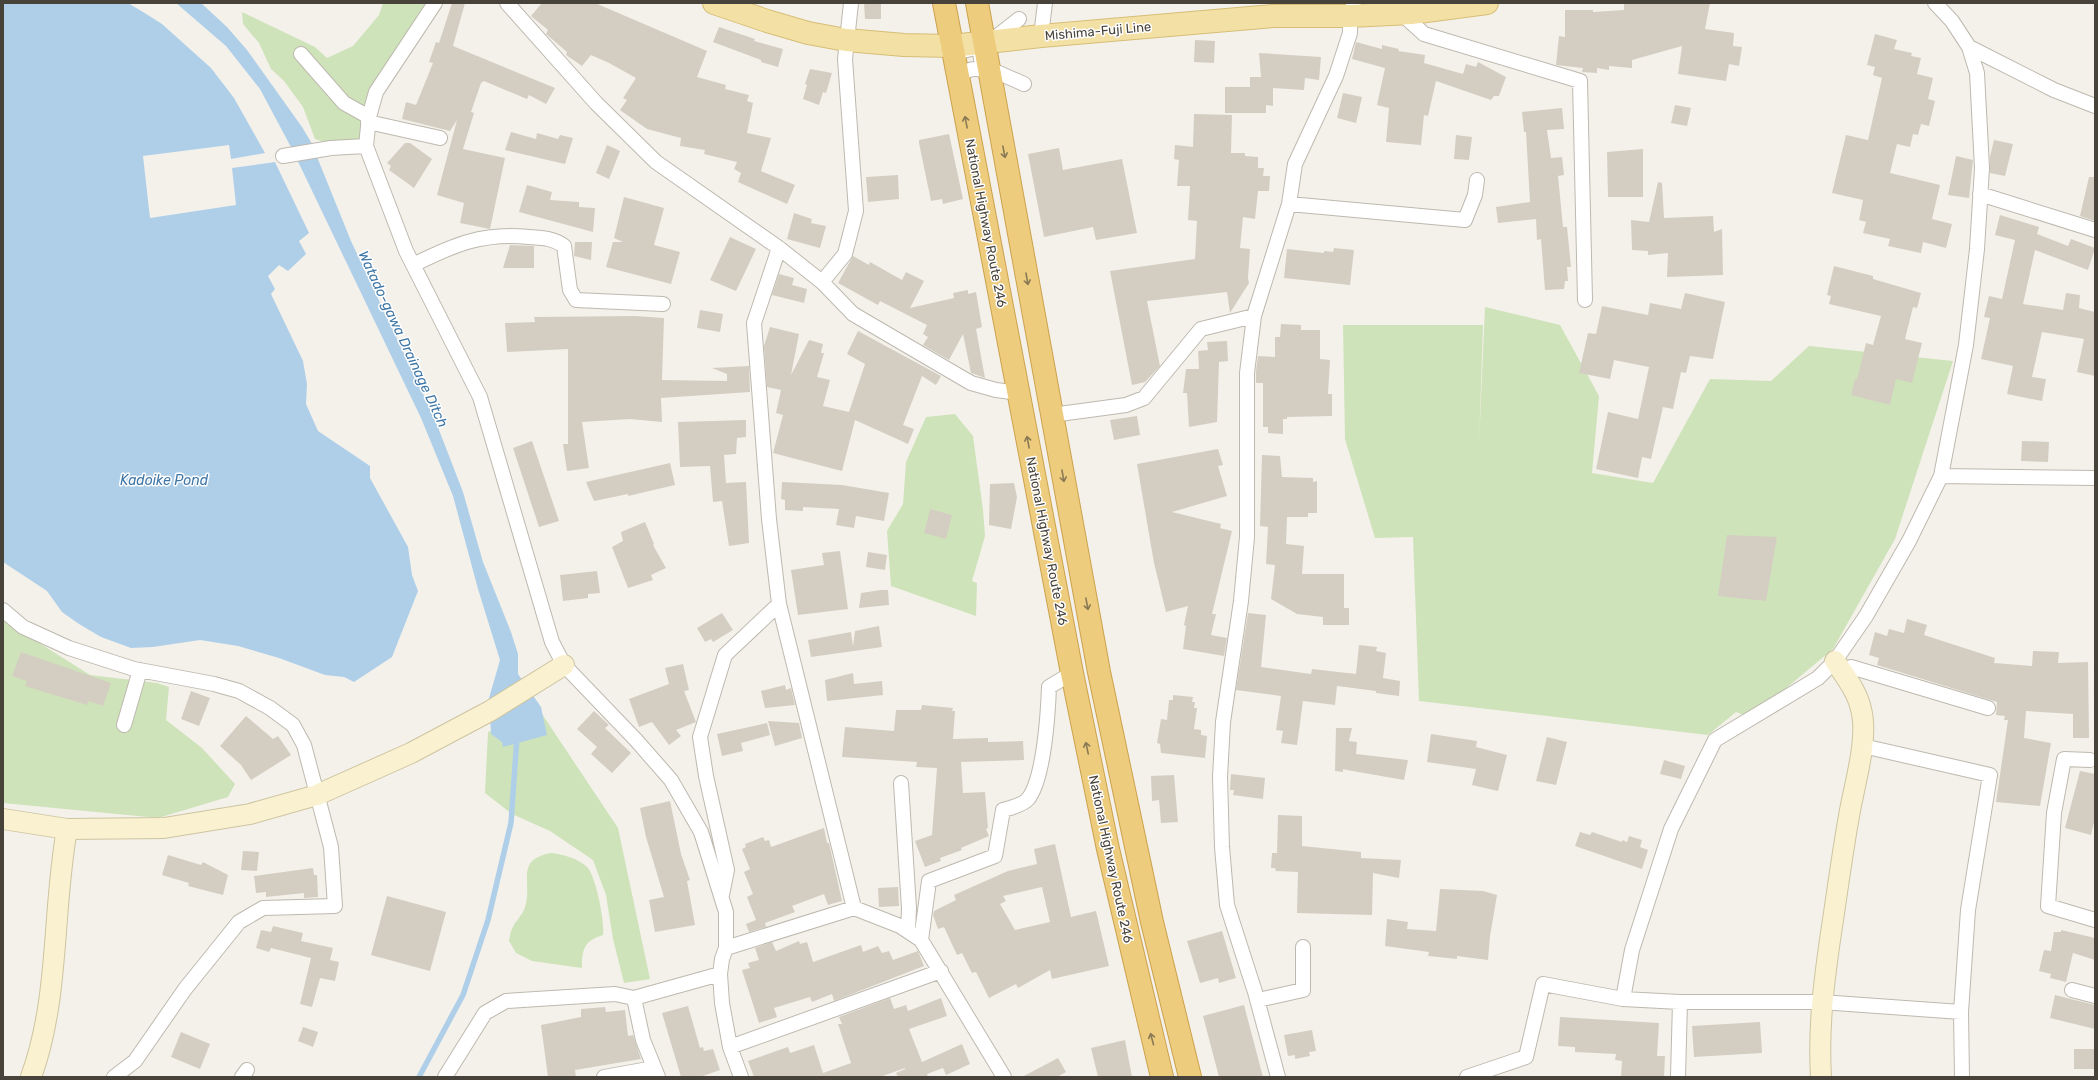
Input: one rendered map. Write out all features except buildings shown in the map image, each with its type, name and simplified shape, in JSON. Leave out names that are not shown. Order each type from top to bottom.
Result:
[{"type":"highway","name":"National Highway Route 246","points":[[944,3],[1072,673],[1120,903],[1162,1077]]},
{"type":"highway","name":"National Highway Route 246","points":[[977,3],[982,46],[1124,794],[1152,922],[1190,1077]]},
{"type":"main road","name":"Mishima-Fuji Line","points":[[714,3],[808,33],[846,40],[904,45],[952,46],[982,46],[1041,36],[1275,10],[1352,10],[1402,14],[1487,3]]},
{"type":"street","points":[[435,3],[376,92],[369,119],[366,146],[406,251],[480,397],[552,642],[564,665],[636,740],[671,780],[701,832],[726,912],[726,948],[722,959],[720,974],[722,1004],[730,1047],[741,1077]]},
{"type":"street","points":[[507,3],[596,103],[656,162],[779,248],[822,282],[853,314],[971,383],[996,390],[1019,393]]},
{"type":"street","points":[[822,282],[845,254],[856,211],[845,59],[851,3]]},
{"type":"street","points":[[1041,36],[1046,3]]},
{"type":"street","points":[[1840,668],[1866,616],[1905,548],[1941,476],[1966,345],[1977,249],[1982,168],[1977,73],[1969,47],[1952,21],[1935,3]]},
{"type":"street","points":[[1278,1077],[1258,1000],[1228,905],[1222,847],[1220,777],[1222,722],[1241,601],[1247,537],[1246,373],[1254,316],[1289,204],[1295,164],[1336,76],[1350,33],[1352,10]]},
{"type":"street","points":[[1402,14],[1424,34],[1580,81],[1585,300]]},
{"type":"street","points":[[982,46],[983,70],[975,68],[961,75],[956,49],[963,50],[982,46],[1019,19]]},
{"type":"street","points":[[1969,47],[2054,90],[2095,106]]},
{"type":"street","points":[[301,54],[344,103],[369,119],[440,138]]},
{"type":"street","points":[[983,66],[1024,84]]},
{"type":"street","points":[[283,156],[331,148],[366,146]]},
{"type":"street","points":[[1289,204],[1465,220],[1475,195],[1477,180]]},
{"type":"street","points":[[1980,194],[2095,230]]},
{"type":"street","points":[[413,265],[453,246],[482,238],[507,235],[541,238],[557,241],[564,246],[570,290],[576,300],[663,304]]},
{"type":"street","points":[[779,248],[754,323],[769,519],[779,604],[854,908]]},
{"type":"street","points":[[1052,415],[1126,405],[1144,398],[1201,329],[1254,316]]},
{"type":"street","points":[[1941,476],[2095,478]]},
{"type":"street","points":[[722,896],[727,870],[706,776],[700,736],[725,655],[779,604]]},
{"type":"street","points":[[3,610],[23,628],[69,648],[140,670],[214,684],[236,697],[270,708],[292,725],[304,745],[331,847],[335,906],[263,908],[239,922],[185,989],[136,1062],[114,1077]]},
{"type":"street","points":[[3,819],[67,829],[164,828],[250,814],[317,794],[411,753],[490,711],[564,665]]},
{"type":"street","points":[[1623,999],[1632,950],[1671,829],[1715,740],[1818,678],[1840,668],[1851,667],[1988,708]]},
{"type":"street","points":[[1821,1077],[1819,1045],[1821,1002],[1854,781],[1863,746],[1861,709],[1851,683],[1840,668]]},
{"type":"street","points":[[124,725],[140,670]]},
{"type":"street","points":[[921,940],[929,881],[995,856],[1003,810],[1027,801],[1035,788],[1047,728],[1049,687],[1072,673]]},
{"type":"street","points":[[1863,746],[1990,775],[1968,910],[1962,1012],[1962,1077]]},
{"type":"street","points":[[2090,760],[2064,759],[2054,812],[2048,906],[2095,920]]},
{"type":"street","points":[[901,783],[909,908],[908,931]]},
{"type":"street","points":[[31,1077],[38,1059],[51,996],[62,854],[67,829]]},
{"type":"street","points":[[726,948],[854,908],[900,926],[921,940],[1004,1077]]},
{"type":"street","points":[[1258,1000],[1303,990],[1303,947]]},
{"type":"street","points":[[730,1047],[941,971]]},
{"type":"street","points":[[445,1077],[485,1012],[506,1001],[615,994],[634,998],[720,974]]},
{"type":"street","points":[[1467,1077],[1526,1057],[1544,984],[1623,999],[1680,1002],[1821,1002],[1962,1012]]},
{"type":"street","points":[[2072,990],[2095,996]]},
{"type":"street","points":[[604,1077],[656,1072],[643,1040],[634,998]]},
{"type":"street","points":[[1678,1077],[1680,1002]]},
{"type":"green space","points":[[383,3],[438,3],[373,102],[364,137],[352,142],[340,144],[315,139],[303,107],[284,81],[271,69],[259,43],[243,24],[242,12],[315,47],[327,58],[353,46],[379,15]]},
{"type":"green space","points":[[1485,307],[1560,325],[1599,396],[1592,473],[1653,483],[1710,379],[1771,381],[1809,346],[1953,361],[1895,539],[1833,649],[1750,718],[1736,712],[1708,735],[1419,701],[1413,537],[1375,538],[1345,439],[1343,325],[1483,325],[1479,444]]},
{"type":"green space","points":[[955,414],[973,436],[983,510],[985,536],[972,581],[977,583],[976,616],[891,586],[887,531],[903,504],[906,462],[926,417]]},
{"type":"green space","points":[[3,620],[90,675],[157,683],[169,687],[166,720],[202,748],[235,784],[228,797],[158,818],[3,803]]},
{"type":"green space","points":[[542,714],[618,828],[650,979],[624,983],[613,939],[606,895],[593,860],[550,831],[512,814],[485,793],[488,732]]},
{"type":"green space","points":[[551,853],[560,854],[585,865],[591,873],[597,890],[603,920],[603,935],[592,940],[585,947],[582,968],[532,961],[516,953],[509,941],[511,930],[523,913],[525,907],[527,898],[527,873],[529,867],[532,861],[540,856]]},
{"type":"water","name":"Kadoike Pond","points":[[3,3],[128,3],[162,24],[211,68],[234,98],[265,153],[231,159],[229,145],[143,156],[150,218],[236,205],[232,168],[275,162],[309,233],[299,241],[306,254],[288,271],[279,265],[268,276],[275,289],[271,294],[303,361],[307,384],[306,404],[318,431],[370,466],[370,478],[408,547],[412,575],[418,591],[392,657],[354,682],[344,677],[325,675],[279,658],[238,646],[200,640],[153,647],[131,648],[101,637],[79,624],[62,612],[47,591],[3,562]]},
{"type":"water","points":[[176,3],[201,3],[227,27],[247,50],[311,142],[351,241],[434,417],[463,492],[483,562],[511,632],[518,654],[518,674],[541,707],[547,735],[503,747],[502,742],[491,734],[489,698],[500,660],[478,589],[453,496],[421,418],[292,149],[260,89],[226,46]]},
{"type":"waterway","points":[[419,1077],[463,995],[488,920],[511,823],[517,737]]},
{"type":"water label","name":"Watado-gawa Drainage Ditch","points":[[403,339]]}]
